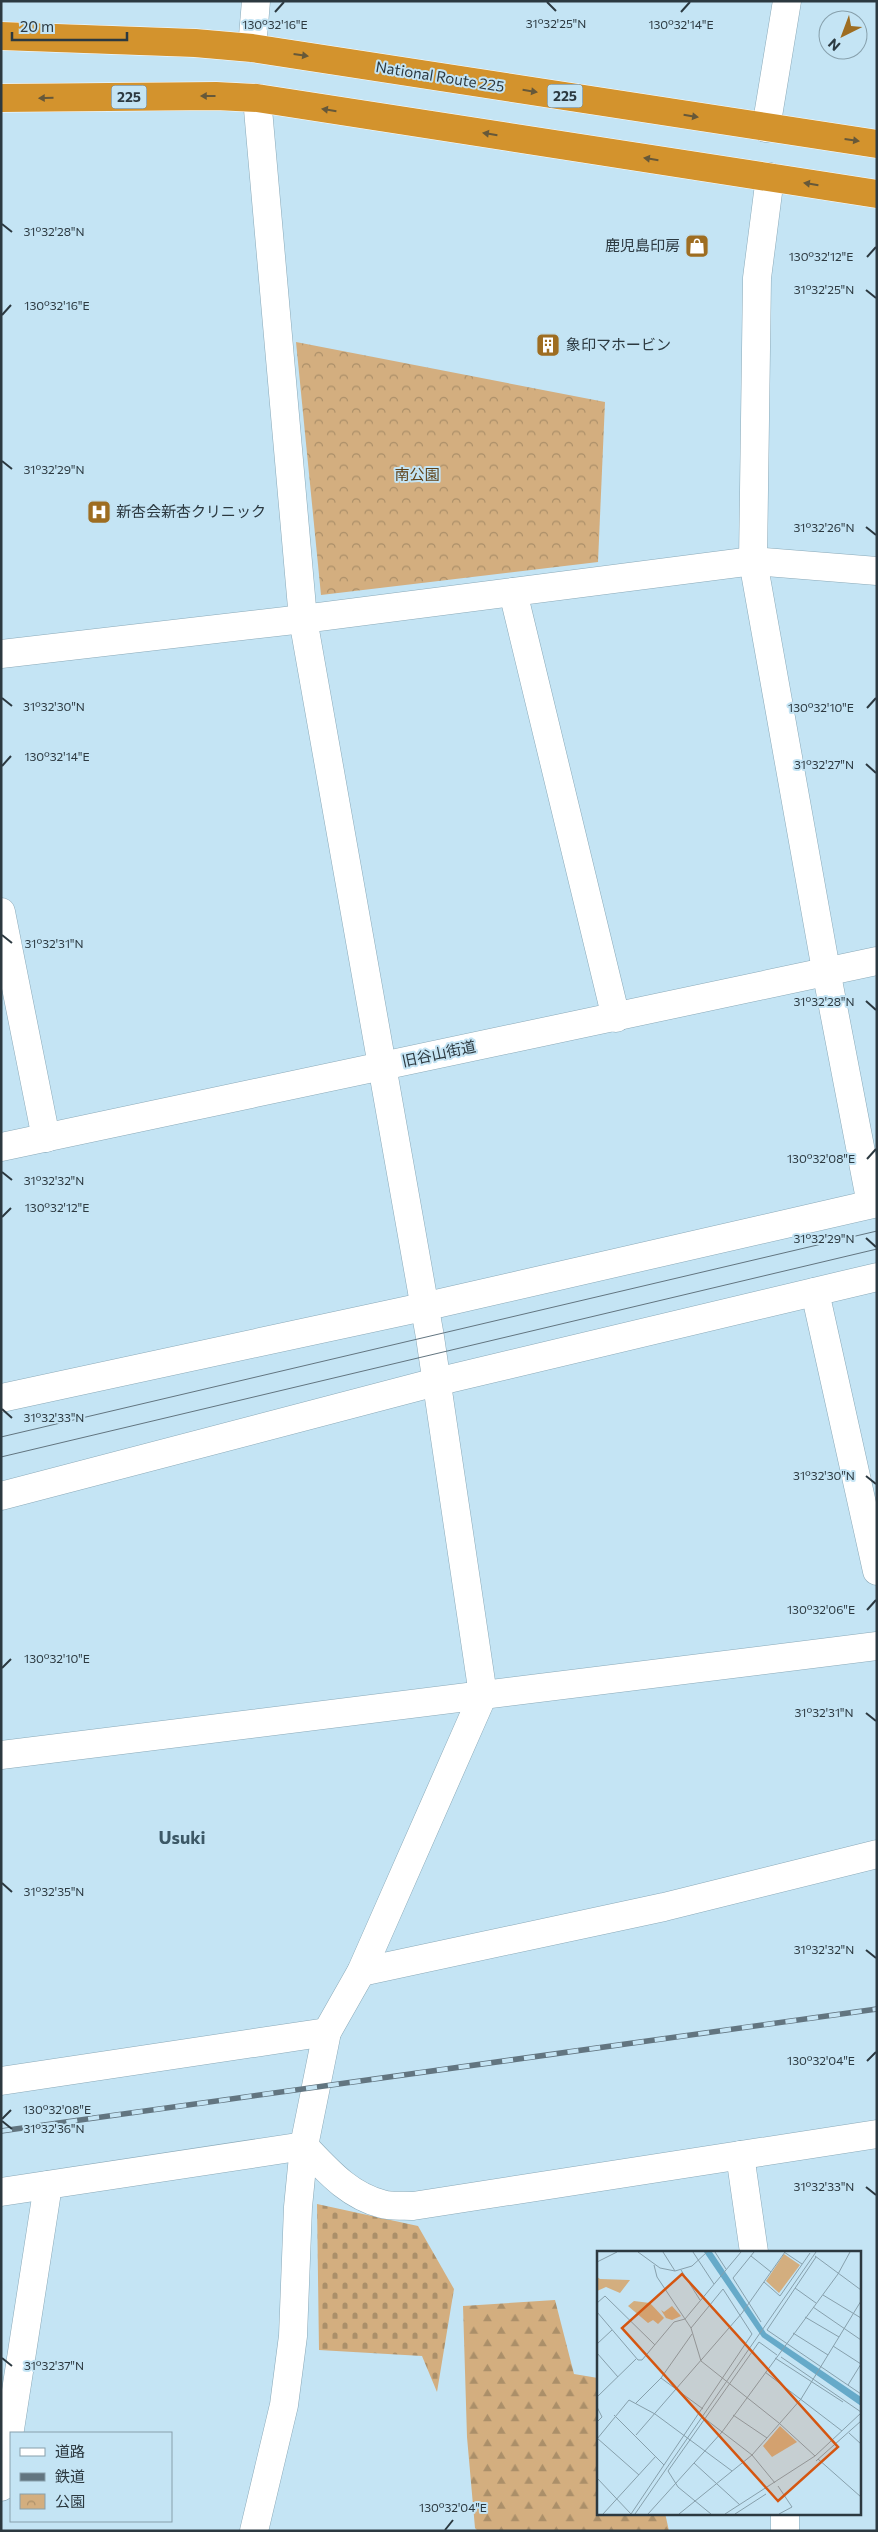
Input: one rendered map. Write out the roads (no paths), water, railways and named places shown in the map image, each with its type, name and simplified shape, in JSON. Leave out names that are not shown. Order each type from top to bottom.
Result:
[{"type":"highway","name":"National Route 225","points":[[1,36],[195,43],[252,48],[877,144]]},
{"type":"highway","name":"225","points":[[1,98],[216,96],[257,98],[877,194]]},
{"type":"street","points":[[252,48],[256,1]]},
{"type":"street","points":[[766,128],[787,1]]},
{"type":"street","points":[[254,2531],[284,2405],[294,2336],[298,2207],[304,2146],[327,2032],[361,1972],[483,1695],[436,1382],[303,619],[257,98]]},
{"type":"street","points":[[1,1398],[423,1307],[874,1203],[826,970],[753,561],[756,278],[770,177]]},
{"type":"street","points":[[1,654],[303,619],[753,561],[877,571]]},
{"type":"street","points":[[513,592],[616,1018]]},
{"type":"street","points":[[1,912],[46,1138]]},
{"type":"street","name":"旧谷山街道","points":[[1,1147],[616,1018],[826,970],[877,961]]},
{"type":"street","points":[[1,1496],[436,1382],[877,1278]]},
{"type":"street","points":[[815,1292],[877,1571]]},
{"type":"street","points":[[1,1755],[877,1646]]},
{"type":"street","points":[[361,1972],[664,1907],[877,1854]]},
{"type":"street","points":[[1,2082],[327,2032]]},
{"type":"street","points":[[304,2146],[339,2183],[354,2192],[382,2204],[413,2206],[877,2134]]},
{"type":"street","points":[[1,2192],[304,2146]]},
{"type":"street","points":[[740,2155],[754,2251]]},
{"type":"street","points":[[1,2487],[48,2185]]},
{"type":"street","points":[[785,2514],[785,2531]]},
{"type":"tram line","points":[[1,1437],[877,1231]]},
{"type":"tram line","points":[[1,1457],[877,1249]]},
{"type":"railway","points":[[1,2131],[877,2009]]},
{"type":"place","name":"鹿児島印房","points":[[697,246]]},
{"type":"place","name":"象印マホービン","points":[[548,345]]},
{"type":"place","name":"新杏会新杏クリニック","points":[[99,512]]},
{"type":"district","name":"Usuki","points":[[182,1838]]},
{"type":"park label","name":"南公園","points":[[417,475]]}]
